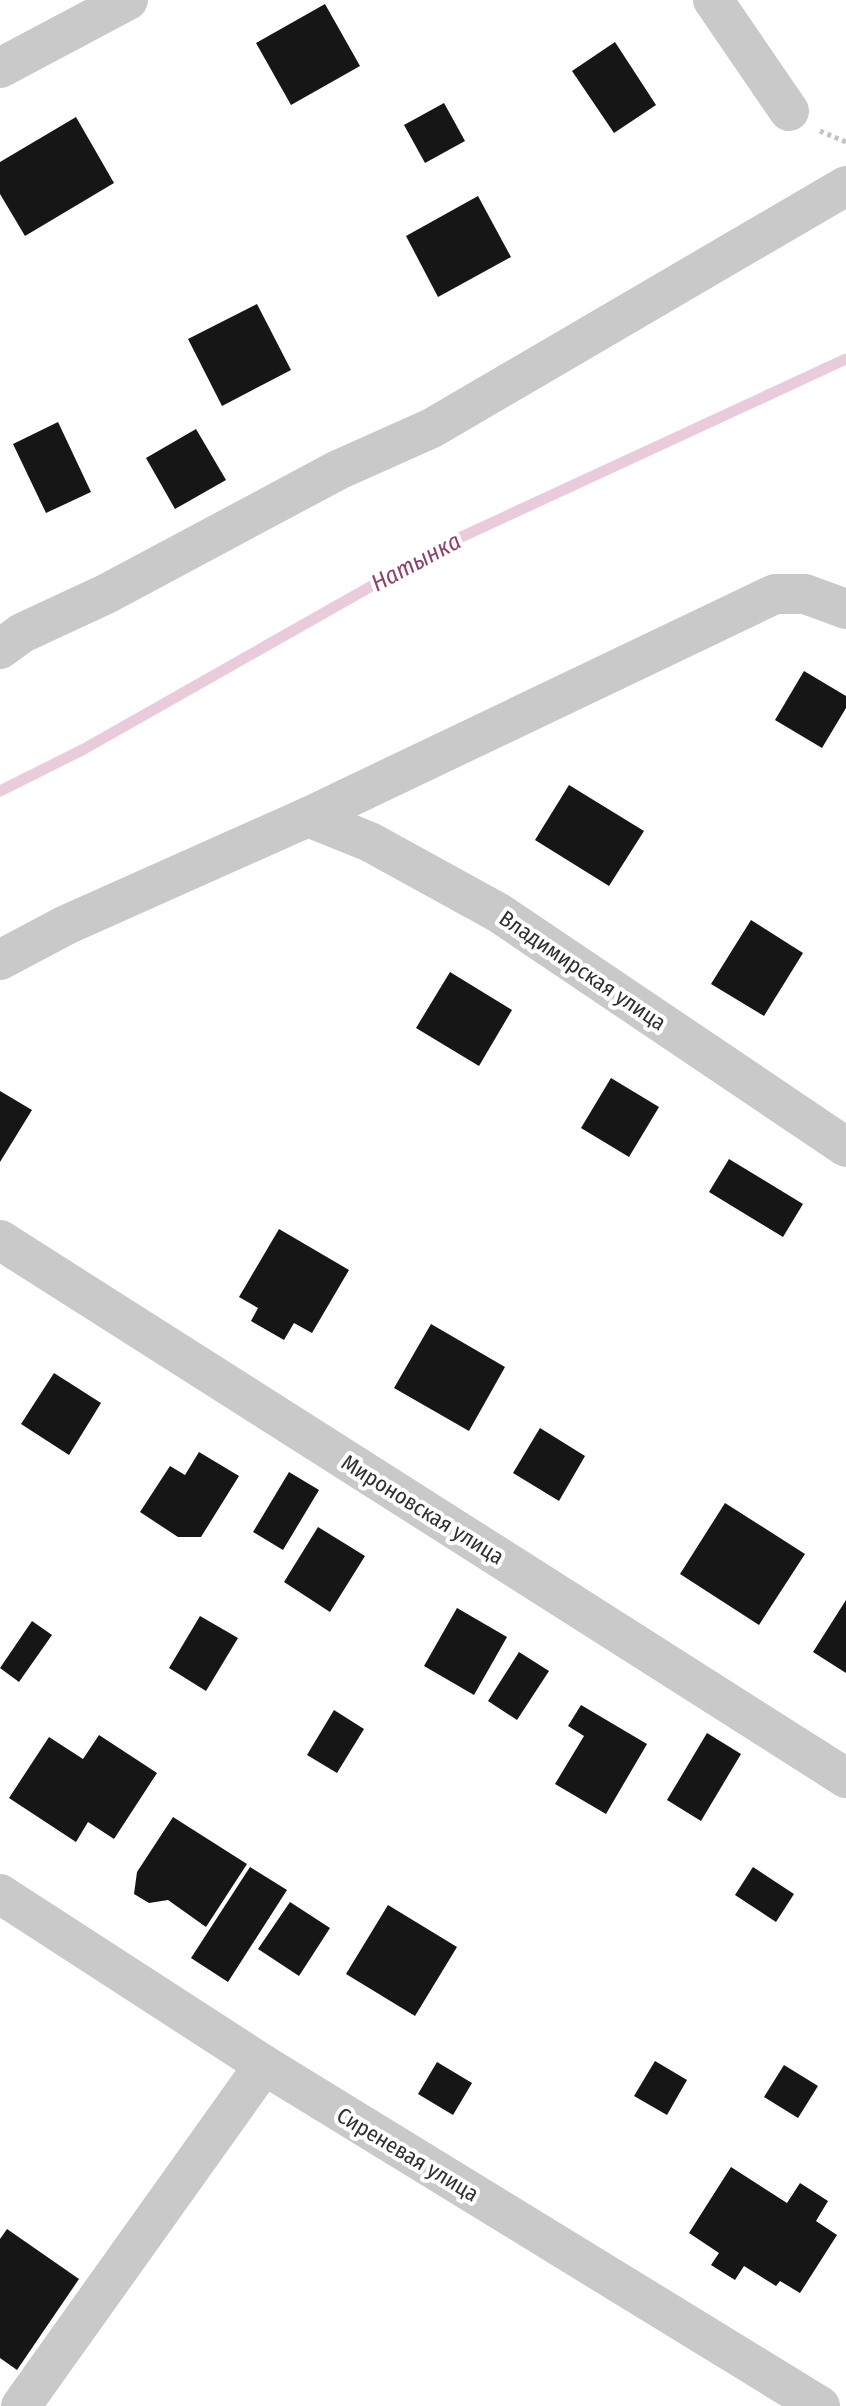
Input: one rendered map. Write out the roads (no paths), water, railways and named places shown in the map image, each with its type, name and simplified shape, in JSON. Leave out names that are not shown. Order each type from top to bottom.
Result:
[{"type":"street","points":[[0,68],[128,0]]},
{"type":"street","points":[[713,0],[789,111]]},
{"type":"street","points":[[0,649],[22,633],[106,594],[338,470],[432,428],[846,186]]},
{"type":"street","points":[[0,960],[66,925],[308,817],[775,594],[805,594],[846,609]]},
{"type":"street","name":"Владимирская улица","points":[[308,817],[370,842],[499,913],[846,1147]]},
{"type":"street","name":"Мироновская улица","points":[[0,1240],[846,1778]]},
{"type":"street","name":"Сиреневая улица","points":[[0,1894],[264,2065],[820,2406]]},
{"type":"street","points":[[21,2406],[264,2065]]},
{"type":"waterway","name":"Натынка","points":[[0,791],[84,749],[444,545],[846,359]]}]
